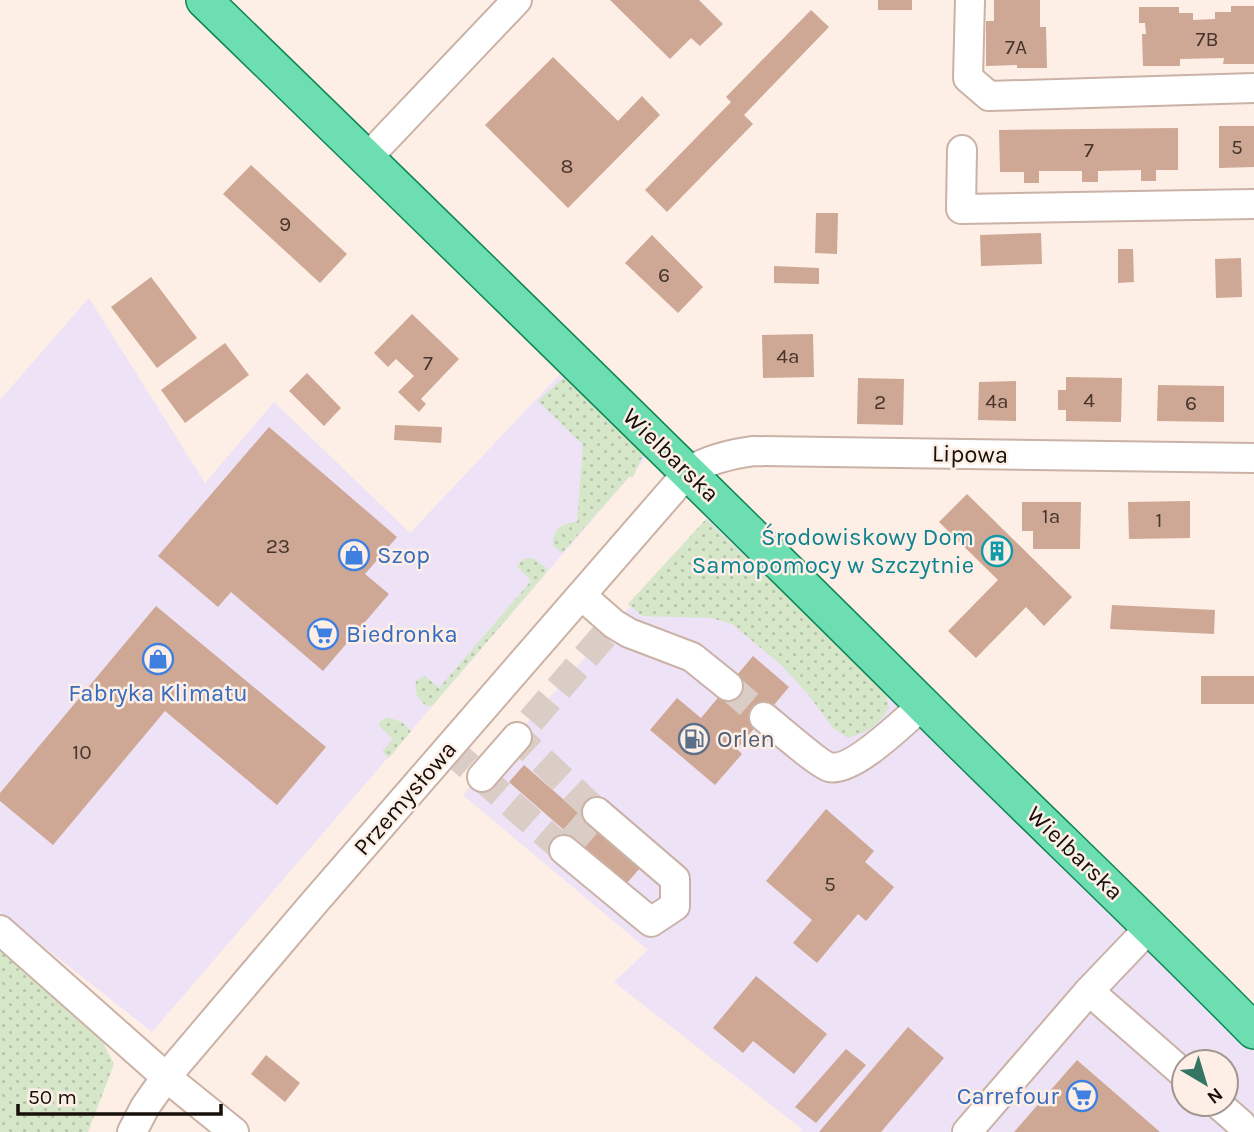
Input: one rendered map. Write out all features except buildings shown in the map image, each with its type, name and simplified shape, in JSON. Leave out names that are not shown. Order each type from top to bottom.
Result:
[{"type":"main road","name":"Wielbarska","points":[[204,0],[689,471],[1254,1031]]},
{"type":"street","points":[[366,158],[517,0]]},
{"type":"street","points":[[970,0],[968,78],[989,96],[1254,88]]},
{"type":"street","points":[[962,150],[961,209],[1254,204]]},
{"type":"street","name":"Lipowa","points":[[689,471],[729,454],[754,451],[1254,457]]},
{"type":"street","name":"Przemysłowa","points":[[132,1132],[166,1077],[689,471]]},
{"type":"street","points":[[582,596],[614,624],[629,633],[692,657],[728,686]]},
{"type":"street","points":[[764,717],[828,767],[842,767],[868,751],[923,705]]},
{"type":"street","points":[[482,777],[517,737]]},
{"type":"street","points":[[565,850],[651,922],[675,906],[675,879],[597,813]]},
{"type":"street","points":[[967,1132],[1089,991],[1151,926]]},
{"type":"street","points":[[0,930],[166,1077],[234,1132]]},
{"type":"street","points":[[1089,991],[1170,1062]]},
{"type":"street","points":[[1234,1118],[1246,1132]]},
{"type":"shaded area","points":[[89,298],[205,483],[274,402],[410,533],[562,372],[648,455],[152,1032],[0,912],[0,400]]},
{"type":"shaded area","points":[[708,519],[1254,1050],[1254,1132],[800,1132],[802,1129],[614,982],[648,950],[463,795]]},
{"type":"green space","points":[[564,377],[640,449],[643,455],[633,477],[629,477],[562,553],[553,545],[553,539],[560,527],[577,522],[583,445],[538,401]]},
{"type":"green space","points":[[706,519],[885,690],[889,708],[876,724],[867,731],[848,738],[833,728],[808,694],[780,664],[732,624],[711,618],[642,616],[628,604]]},
{"type":"green space","points":[[523,559],[535,559],[547,569],[546,573],[432,706],[427,706],[417,695],[416,681],[425,676],[439,688],[531,581],[517,566]]},
{"type":"green space","points":[[387,717],[402,722],[411,731],[389,758],[382,752],[393,739],[379,726]]},
{"type":"green space","points":[[0,938],[101,1039],[114,1064],[88,1132],[0,1132]]},
{"type":"tunnel","points":[[448,748],[564,850],[597,812],[517,737],[614,624]]},
{"type":"tunnel","points":[[728,686],[764,717]]},
{"type":"place","name":"Środowiskowy Dom Samopomocy w Szczytnie","points":[[997,551]]},
{"type":"place","name":"Szop","points":[[354,555]]},
{"type":"place","name":"Biedronka","points":[[323,634]]},
{"type":"place","name":"Fabryka Klimatu","points":[[158,659]]},
{"type":"place","name":"Orlen","points":[[694,739]]},
{"type":"place","name":"Carrefour","points":[[1082,1096]]}]
